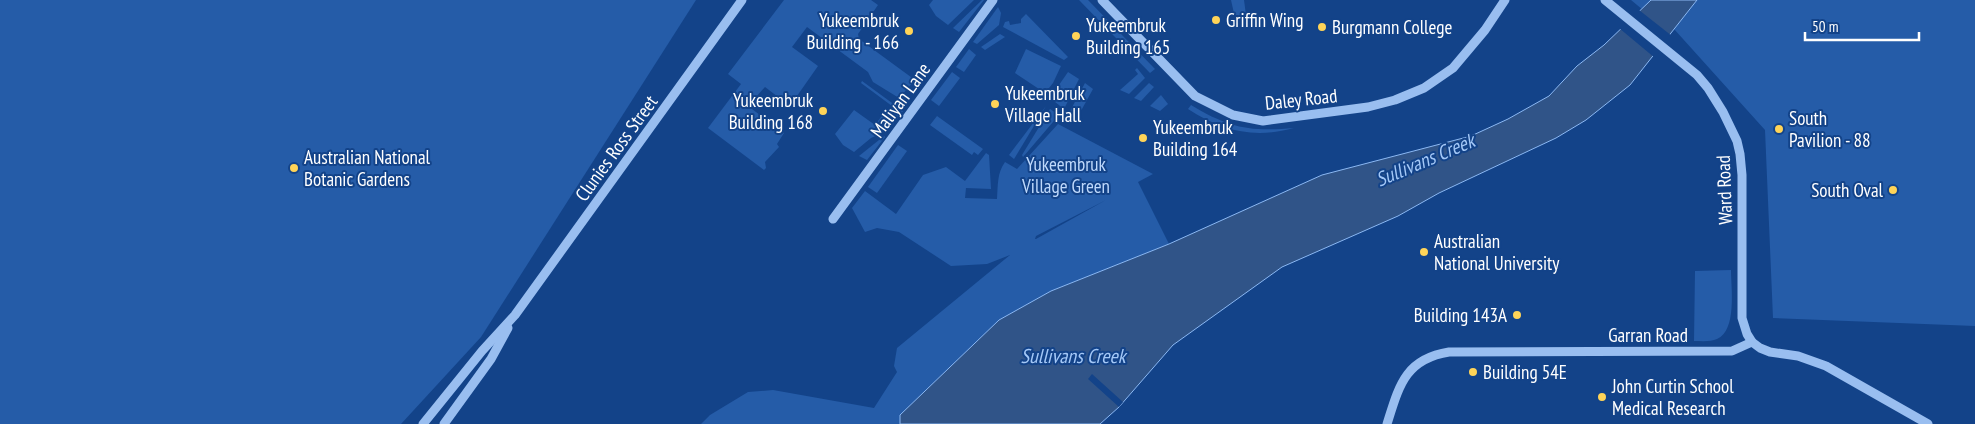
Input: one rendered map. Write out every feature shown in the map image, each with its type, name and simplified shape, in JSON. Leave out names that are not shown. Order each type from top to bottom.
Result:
[{"type":"street","points":[[729,18],[733,0]]},
{"type":"street","name":"Clunies Ross Street","points":[[423,424],[482,351],[515,315],[742,0]]},
{"type":"street","name":"Maliyan Lane","points":[[833,219],[993,0]]},
{"type":"street","name":"Daley Road","points":[[1102,0],[1196,96],[1233,114],[1263,121],[1368,108],[1395,100],[1424,88],[1453,68],[1485,30],[1505,0]]},
{"type":"street","name":"Ward Road","points":[[1605,0],[1697,75],[1708,88],[1723,112],[1737,141],[1742,176],[1742,318],[1746,334],[1752,342]]},
{"type":"street","name":"Clunies Ross Street","points":[[444,424],[491,359],[515,315]]},
{"type":"street","points":[[1752,342],[1770,352],[1798,356],[1826,366],[1928,424]]},
{"type":"street","name":"Garran Road","points":[[1387,424],[1400,387],[1409,373],[1421,361],[1436,354],[1449,352],[1732,351],[1752,342]]},
{"type":"green space","name":"Australian National Botanic Gardens","points":[[0,0],[696,0],[481,337],[401,424],[0,424]]},
{"type":"green space","points":[[784,0],[871,0],[878,5],[858,34],[859,39],[915,80],[899,98],[873,82],[868,72],[807,27],[792,47],[818,66],[790,106],[765,87],[748,106],[784,133],[777,144],[779,147],[765,162],[766,168],[764,170],[708,128],[741,84],[728,74]]},
{"type":"green space","points":[[933,0],[974,0],[948,25],[936,16],[929,5]]},
{"type":"green space","points":[[984,0],[959,32],[953,28]]},
{"type":"green space","points":[[1079,0],[1088,0],[1155,69],[1150,73]]},
{"type":"green space","points":[[1231,0],[1244,0],[1246,15],[1235,18]]},
{"type":"green space","points":[[1631,0],[1651,0],[1643,10]]},
{"type":"green space","name":"South Oval","points":[[1697,0],[1975,0],[1975,326],[1773,318],[1765,130],[1674,29]]},
{"type":"green space","points":[[998,7],[1001,13],[999,25],[977,44],[973,42]]},
{"type":"green space","points":[[1026,14],[1068,57],[1064,60],[1003,27],[1005,22],[1009,21],[1010,25],[1021,23],[1021,19]]},
{"type":"green space","points":[[1000,34],[1005,37],[985,50],[981,47]]},
{"type":"green space","points":[[969,49],[976,55],[964,72],[956,67]]},
{"type":"green space","points":[[1026,49],[1061,66],[1053,83],[1045,93],[1015,73]]},
{"type":"green space","points":[[1137,68],[1145,78],[1129,94],[1120,90],[1138,74],[1135,70]]},
{"type":"green space","points":[[952,72],[960,78],[939,106],[931,100]]},
{"type":"green space","points":[[1068,72],[1079,79],[1064,109],[1050,98]]},
{"type":"green space","points":[[862,81],[903,111],[889,130],[871,138],[854,152],[843,145],[835,134],[854,110],[875,125],[892,106],[861,83]]},
{"type":"green space","points":[[1085,83],[1093,89],[1082,109],[1074,117],[1069,113]]},
{"type":"green space","points":[[1149,83],[1154,87],[1141,101],[1134,98]]},
{"type":"green space","points":[[1161,95],[1168,104],[1160,111],[1150,106]]},
{"type":"green space","points":[[1191,105],[1217,119],[1240,127],[1252,129],[1294,128],[1265,133],[1239,131],[1226,128],[1201,117],[1188,109]]},
{"type":"green space","points":[[1046,106],[1014,159],[1009,155]]},
{"type":"green space","points":[[1050,109],[1059,115],[1023,157],[1022,155]]},
{"type":"green space","points":[[937,116],[983,149],[978,155],[974,152],[972,155],[930,125]]},
{"type":"green space","name":"Yukeembruk Village Green","points":[[1058,124],[1153,174],[1138,182],[1169,244],[1051,291],[999,320],[900,415],[900,424],[701,424],[710,415],[748,392],[773,390],[874,408],[897,372],[894,366],[897,348],[1010,255],[987,264],[951,266],[899,232],[877,228],[865,232],[852,208],[865,191],[896,214],[923,175],[946,167],[965,181],[986,153],[989,155],[991,189],[966,188],[965,198],[997,199],[999,175],[1002,166],[1005,162],[1017,169]],"holes":[[[1106,200],[1036,239],[1036,236]]]},
{"type":"green space","points":[[884,136],[867,160],[859,156]]},
{"type":"green space","points":[[898,145],[907,151],[877,193],[868,187]]},
{"type":"green space","points":[[1731,270],[1732,308],[1728,327],[1717,339],[1694,341],[1695,271]]},
{"type":"water","name":"Sullivans Creek","points":[[1651,0],[1697,0],[1630,85],[1586,120],[1556,138],[1439,193],[1398,216],[1282,267],[1173,345],[1119,407],[1100,424],[900,424],[900,415],[999,320],[1051,291],[1169,244],[1322,175],[1471,136],[1508,119],[1549,96],[1577,66],[1604,45]]},
{"type":"pier","points":[[1639,10],[1672,36],[1655,58],[1619,28]]},
{"type":"pier","points":[[1092,374],[1123,402],[1119,407],[1088,379]]},
{"type":"place","name":"Griffin Wing","points":[[1216,20]]},
{"type":"place","name":"Burgmann College","points":[[1322,27]]},
{"type":"place","name":"Yukeembruk Building - 166","points":[[909,31]]},
{"type":"place","name":"Yukeembruk Building 165","points":[[1076,36]]},
{"type":"place","name":"Yukeembruk Village Hall","points":[[995,104]]},
{"type":"place","name":"Yukeembruk Building 168","points":[[823,111]]},
{"type":"place","name":"South Pavilion - 88","points":[[1779,129]]},
{"type":"place","name":"Yukeembruk Building 164","points":[[1143,138]]},
{"type":"place","name":"Australian National Botanic Gardens","points":[[294,168]]},
{"type":"place","name":"South Oval","points":[[1893,190]]},
{"type":"place","name":"Australian National University","points":[[1424,252]]},
{"type":"place","name":"Building 143A","points":[[1517,315]]},
{"type":"place","name":"Building 54E","points":[[1473,372]]},
{"type":"place","name":"John Curtin School Medical Research","points":[[1602,397]]}]
